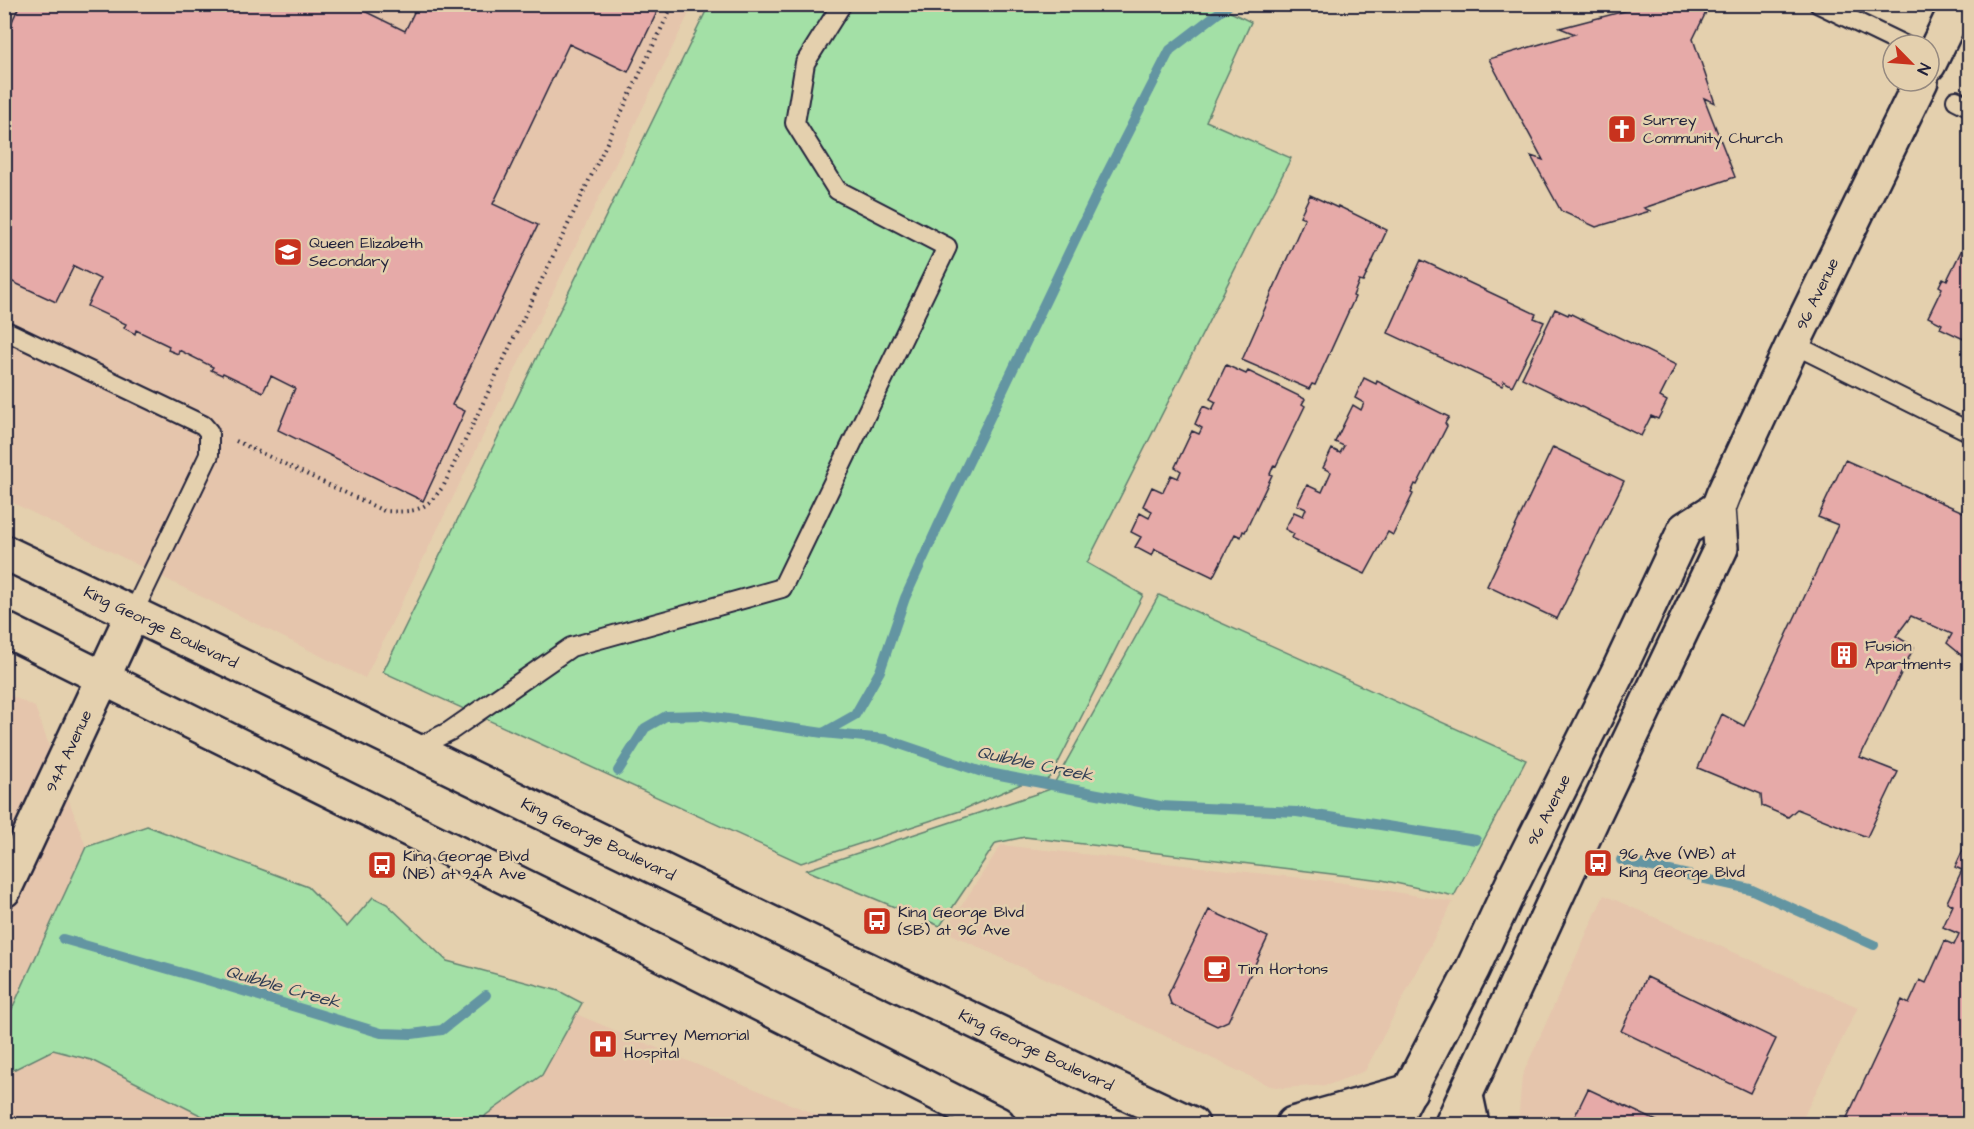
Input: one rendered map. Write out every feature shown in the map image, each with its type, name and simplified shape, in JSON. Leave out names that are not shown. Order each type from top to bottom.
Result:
[{"type":"main road","name":"96 Avenue","points":[[1940,33],[1958,4]]},
{"type":"main road","name":"96 Avenue","points":[[1463,1115],[1593,817],[1721,548],[1718,508],[1908,93]]},
{"type":"main road","name":"96 Avenue","points":[[1392,1125],[1472,970],[1514,880],[1617,674],[1685,529],[1718,508]]},
{"type":"main road","name":"King George Boulevard","points":[[4,552],[414,749],[962,1017],[1192,1125]]},
{"type":"main road","name":"94A Avenue","points":[[4,890],[133,613]]},
{"type":"main road","points":[[4,629],[663,955],[998,1125]]},
{"type":"main road","points":[[1293,1125],[1410,1091]]},
{"type":"lane","points":[[414,749],[450,730],[571,646],[782,588],[947,247],[837,190],[795,123],[805,63],[842,4]]},
{"type":"lane","points":[[1819,4],[1881,38]]},
{"type":"lane","points":[[4,330],[203,425],[208,432],[209,455],[133,613]]},
{"type":"lane","points":[[1793,344],[1970,432]]},
{"type":"path","points":[[203,425],[384,511],[403,512],[421,509],[434,500],[444,485],[673,4]]},
{"type":"shaded area","name":"Queen Elizabeth Secondary","points":[[4,5],[693,5],[365,678],[5,499]]},
{"type":"shaded area","points":[[5,693],[35,707],[86,847],[5,1024]]},
{"type":"shaded area","points":[[1001,845],[1338,882],[1453,902],[1365,1071],[1328,1085],[1283,1088],[1270,1086],[945,931]]},
{"type":"shaded area","points":[[1604,895],[1858,1007],[1800,1124],[1518,1124],[1522,1076]]},
{"type":"shaded area","name":"Surrey Memorial Hospital","points":[[576,1014],[838,1124],[480,1124],[486,1115],[542,1075]]},
{"type":"shaded area","points":[[53,1049],[91,1060],[218,1124],[5,1124],[5,1074]]},
{"type":"green space","points":[[1214,4],[1251,22],[1206,121],[1291,158],[1087,563],[1143,595],[1052,775],[1045,781],[1021,784],[960,811],[801,863],[383,672],[709,5]]},
{"type":"green space","points":[[1159,595],[1526,760],[1454,896],[1382,880],[1025,837],[996,843],[940,926],[806,870],[1051,789]]},
{"type":"green space","points":[[147,826],[308,887],[347,927],[373,897],[387,904],[447,961],[559,991],[582,1003],[542,1075],[486,1115],[480,1124],[218,1124],[91,1060],[53,1050],[5,1074],[5,1024],[86,847]]},
{"type":"building","name":"Queen Elizabeth Secondary","points":[[20,4],[350,4],[405,31],[418,4],[661,4],[628,72],[569,44],[493,204],[538,225],[452,405],[465,411],[423,501],[278,430],[295,388],[271,376],[263,392],[223,373],[222,375],[211,370],[213,367],[179,350],[178,354],[168,350],[169,346],[136,330],[135,334],[124,328],[126,324],[87,306],[100,279],[74,266],[56,302],[4,278],[4,23],[10,26]]},
{"type":"building","name":"Surrey Community Church","points":[[1631,4],[1710,4],[1693,39],[1715,103],[1704,98],[1735,177],[1644,208],[1650,211],[1596,227],[1561,211],[1531,156],[1543,160],[1489,59],[1575,34],[1560,28],[1629,10]]},
{"type":"building","points":[[1310,195],[1387,230],[1363,282],[1359,281],[1353,296],[1355,297],[1315,385],[1312,384],[1309,389],[1242,360],[1305,218],[1300,216]]},
{"type":"building","points":[[1967,239],[1970,240],[1970,342],[1940,328],[1942,324],[1928,317],[1942,288],[1939,286],[1943,278],[1947,280]]},
{"type":"building","points":[[1421,260],[1536,314],[1534,318],[1544,322],[1512,386],[1504,381],[1502,386],[1388,333]]},
{"type":"building","points":[[1555,309],[1568,315],[1569,313],[1676,365],[1660,397],[1667,401],[1658,419],[1651,416],[1641,436],[1522,378]]},
{"type":"building","points":[[1226,365],[1246,374],[1248,371],[1305,399],[1302,404],[1305,406],[1276,466],[1274,465],[1270,474],[1272,475],[1245,532],[1243,531],[1241,537],[1235,534],[1213,577],[1155,549],[1152,556],[1135,547],[1141,537],[1131,532],[1140,513],[1149,518],[1152,511],[1143,506],[1152,487],[1163,492],[1171,475],[1178,478],[1181,471],[1175,467],[1192,431],[1199,434],[1202,428],[1195,424],[1203,406],[1212,410],[1216,402],[1210,399]]},
{"type":"building","points":[[1364,378],[1376,384],[1377,381],[1449,417],[1445,423],[1447,426],[1417,485],[1415,484],[1411,493],[1413,494],[1393,535],[1388,532],[1365,574],[1292,538],[1294,534],[1285,529],[1294,512],[1303,516],[1306,509],[1297,505],[1307,485],[1322,492],[1331,472],[1323,468],[1332,449],[1340,453],[1344,446],[1335,442],[1353,405],[1361,410],[1364,403],[1355,398]]},
{"type":"building","points":[[1553,447],[1624,481],[1557,619],[1487,586]]},
{"type":"building","name":"Fusion Apartments","points":[[1845,460],[1970,515],[1970,662],[1947,643],[1952,634],[1911,616],[1896,636],[1914,647],[1860,757],[1898,772],[1867,837],[1797,809],[1788,817],[1762,806],[1761,794],[1698,768],[1722,714],[1744,726],[1838,525],[1818,517]]},
{"type":"building","points":[[1970,839],[1970,1124],[1844,1124],[1902,1000],[1909,1004],[1920,980],[1926,983],[1945,941],[1954,945],[1959,934],[1943,927],[1953,905],[1947,902],[1962,870],[1955,867]]},
{"type":"building","name":"Tim Hortons","points":[[1209,910],[1268,937],[1228,1021],[1217,1026],[1171,1004],[1168,995]]},
{"type":"building","points":[[1647,977],[1776,1039],[1750,1093],[1621,1031]]},
{"type":"building","points":[[1588,1089],[1663,1124],[1571,1124]]},
{"type":"waterway","points":[[823,733],[855,715],[880,671],[905,598],[938,526],[1104,179],[1170,50],[1230,4]]},
{"type":"waterway","name":"Quibble Creek","points":[[618,771],[645,728],[666,716],[701,715],[823,733],[885,739],[979,771],[1160,806],[1297,812],[1476,840]]},
{"type":"waterway","name":"Quibble Creek","points":[[1621,860],[1750,889],[1874,945]]},
{"type":"waterway","name":"Quibble Creek","points":[[63,939],[381,1033],[412,1034],[442,1030],[486,995]]},
{"type":"place","name":"Surrey Community Church","points":[[1622,129]]},
{"type":"place","name":"Queen Elizabeth Secondary","points":[[288,252]]},
{"type":"place","name":"Fusion Apartments","points":[[1844,655]]},
{"type":"place","name":"96 Ave (WB) at King George Blvd","points":[[1598,863]]},
{"type":"place","name":"King George Blvd (NB) at 94A Ave","points":[[382,865]]},
{"type":"place","name":"King George Blvd (SB) at 96 Ave","points":[[877,921]]},
{"type":"place","name":"Tim Hortons","points":[[1217,969]]},
{"type":"place","name":"Surrey Memorial Hospital","points":[[603,1044]]}]
